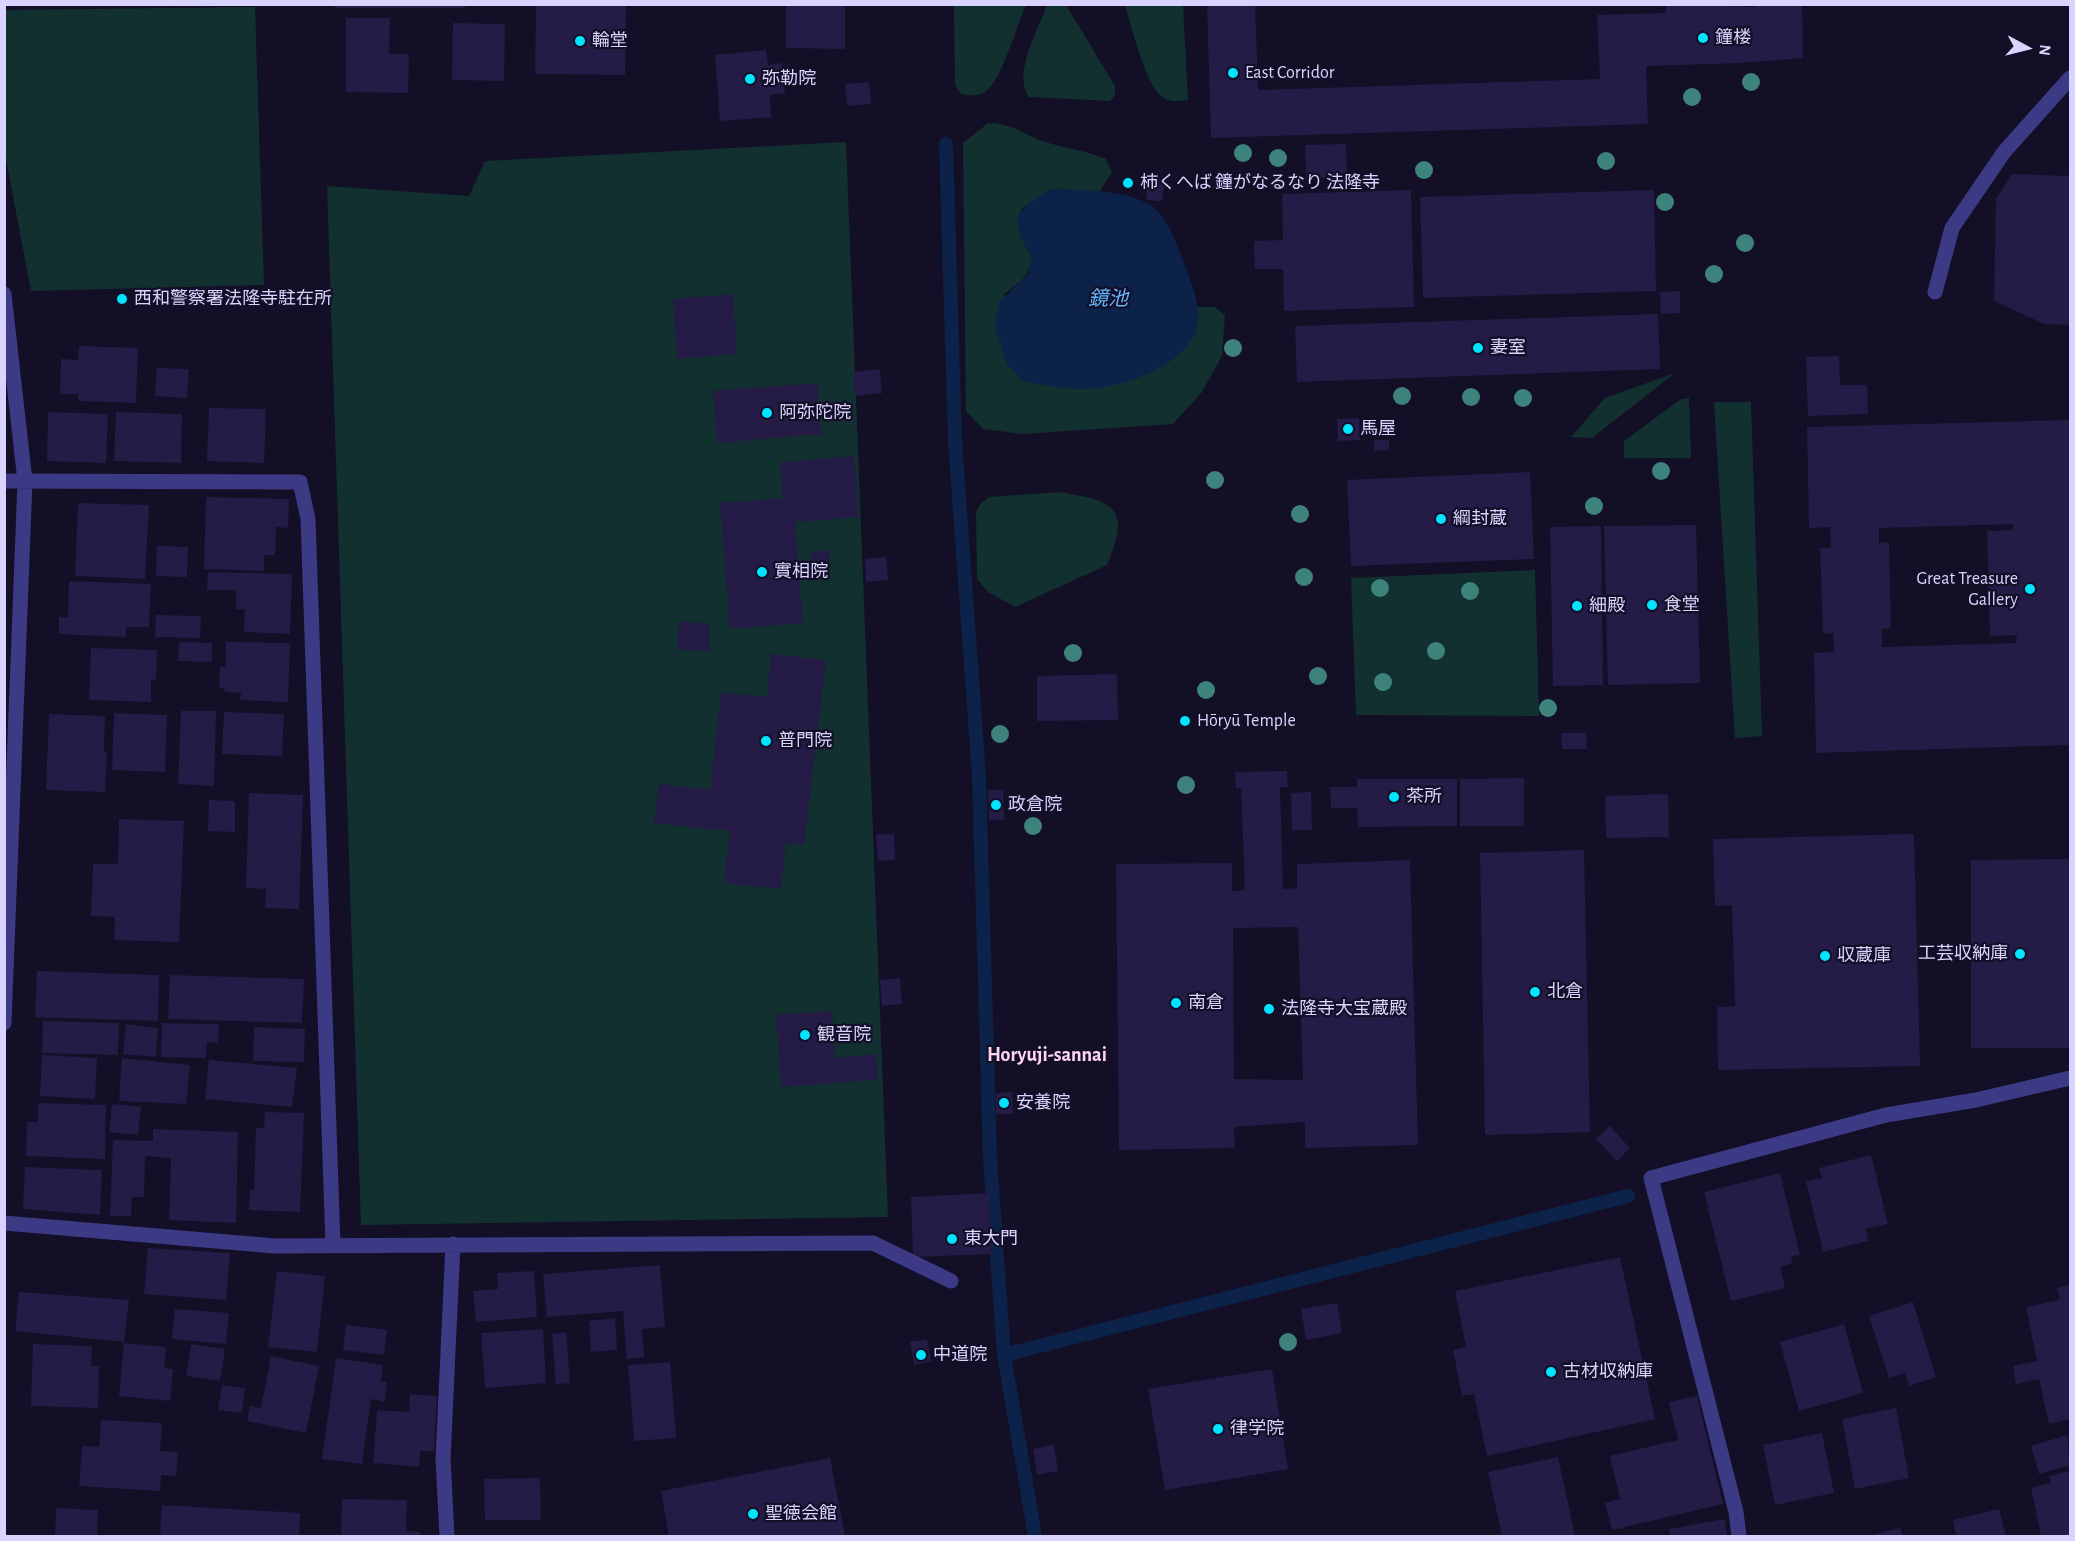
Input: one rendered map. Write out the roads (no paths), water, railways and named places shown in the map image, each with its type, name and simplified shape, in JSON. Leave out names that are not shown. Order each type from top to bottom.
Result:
[{"type":"street","points":[[1935,292],[1952,228],[2004,152],[2070,78]]},
{"type":"street","points":[[4,294],[25,481],[4,1023]]},
{"type":"street","points":[[4,481],[300,482],[308,519],[333,1245]]},
{"type":"street","points":[[1739,1536],[1736,1512],[1651,1178],[1886,1115],[1976,1100],[2070,1078]]},
{"type":"street","points":[[4,1223],[275,1246],[873,1243],[951,1281]]},
{"type":"street","points":[[447,1536],[443,1459],[453,1244]]},
{"type":"water","name":"鏡池","points":[[1051,189],[1099,191],[1123,195],[1152,206],[1164,219],[1190,280],[1198,311],[1194,335],[1184,350],[1169,362],[1132,380],[1078,389],[1023,382],[1007,364],[995,327],[999,302],[1028,275],[1032,255],[1020,233],[1019,216],[1030,202]]},
{"type":"waterway","points":[[946,144],[955,441],[979,776],[990,1159],[1004,1355]]},
{"type":"waterway","points":[[1035,1536],[1004,1355],[1628,1196]]},
{"type":"place","name":"鐘楼","points":[[1703,38]]},
{"type":"place","name":"輪堂","points":[[580,41]]},
{"type":"place","name":"East Corridor","points":[[1233,73]]},
{"type":"place","name":"弥勒院","points":[[750,79]]},
{"type":"place","name":"柿くへば 鐘がなるなり 法隆寺","points":[[1128,183]]},
{"type":"place","name":"西和警察署法隆寺駐在所","points":[[122,299]]},
{"type":"place","name":"妻室","points":[[1478,348]]},
{"type":"place","name":"阿弥陀院","points":[[767,413]]},
{"type":"place","name":"馬屋","points":[[1348,429]]},
{"type":"place","name":"綱封蔵","points":[[1441,519]]},
{"type":"place","name":"實相院","points":[[762,572]]},
{"type":"place","name":"Great Treasure Gallery","points":[[2030,589]]},
{"type":"place","name":"食堂","points":[[1652,605]]},
{"type":"place","name":"細殿","points":[[1577,606]]},
{"type":"place","name":"Hōryū Temple","points":[[1185,721]]},
{"type":"place","name":"普門院","points":[[766,741]]},
{"type":"place","name":"茶所","points":[[1394,797]]},
{"type":"place","name":"政倉院","points":[[996,805]]},
{"type":"place","name":"工芸収納庫","points":[[2020,954]]},
{"type":"place","name":"収蔵庫","points":[[1825,956]]},
{"type":"place","name":"北倉","points":[[1535,992]]},
{"type":"place","name":"南倉","points":[[1176,1003]]},
{"type":"place","name":"法隆寺大宝蔵殿","points":[[1269,1009]]},
{"type":"place","name":"観音院","points":[[805,1035]]},
{"type":"place","name":"安養院","points":[[1004,1103]]},
{"type":"place","name":"東大門","points":[[952,1239]]},
{"type":"place","name":"中道院","points":[[921,1355]]},
{"type":"place","name":"古材収納庫","points":[[1551,1372]]},
{"type":"place","name":"律学院","points":[[1218,1429]]},
{"type":"place","name":"聖徳会館","points":[[753,1514]]},
{"type":"district","name":"Horyuji-sannai","points":[[1047,1055]]}]
